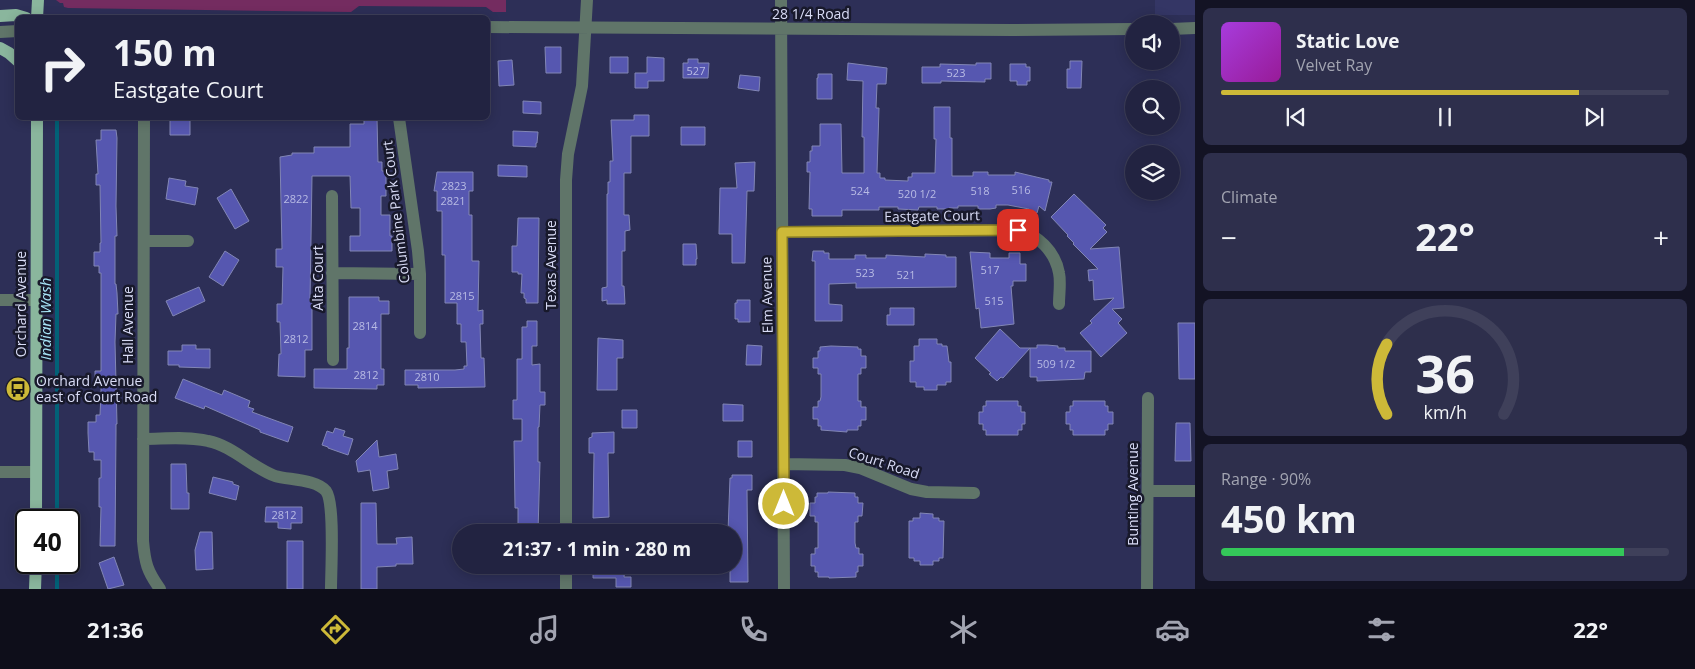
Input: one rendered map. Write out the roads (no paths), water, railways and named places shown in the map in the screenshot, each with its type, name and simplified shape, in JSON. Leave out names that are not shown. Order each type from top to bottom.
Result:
[{"type":"main road","points":[[37,15],[38,0]]},
{"type":"main road","points":[[0,16],[15,15]]},
{"type":"main road","points":[[0,48],[15,58]]},
{"type":"main road","name":"Orchard Avenue","points":[[36,509],[37,120]]},
{"type":"main road","points":[[36,574],[36,589]]},
{"type":"street","name":"Texas Avenue","points":[[566,524],[566,180],[568,154],[582,86],[587,0]]},
{"type":"street","name":"Elm Avenue","points":[[781,0],[784,589]]},
{"type":"street","name":"28 1/4 Road","points":[[490,27],[1125,29]]},
{"type":"street","points":[[1180,28],[1195,28]]},
{"type":"street","points":[[0,32],[15,31]]},
{"type":"street","name":"Hall Avenue","points":[[144,120],[143,541],[149,574],[160,589]]},
{"type":"street","name":"Columbine Park Court","points":[[399,120],[418,250],[420,333]]},
{"type":"street","name":"Alta Court","points":[[332,196],[333,360]]},
{"type":"street","name":"Eastgate Court","points":[[782,232],[1008,230],[1027,232],[1040,240],[1053,257],[1059,273],[1059,304]]},
{"type":"street","points":[[144,241],[188,241]]},
{"type":"street","points":[[332,273],[420,274]]},
{"type":"street","points":[[0,300],[36,300]]},
{"type":"street","name":"Bunting Avenue","points":[[1147,589],[1148,398]]},
{"type":"street","points":[[143,439],[190,438],[220,444],[257,467],[274,475],[316,484],[325,490],[330,498],[332,589]]},
{"type":"street","name":"Court Road","points":[[784,464],[845,465],[860,468],[911,489],[927,492],[974,493]]},
{"type":"street","points":[[0,472],[36,472]]},
{"type":"street","points":[[1148,491],[1195,491]]},
{"type":"street","points":[[566,574],[566,589]]},
{"type":"waterway","name":"Indian Wash","points":[[57,120],[57,509]]},
{"type":"waterway","name":"Indian Wash","points":[[57,574],[57,589]]},
{"type":"place","name":"Orchard Avenue east of Court Road","points":[[18,389]]}]
